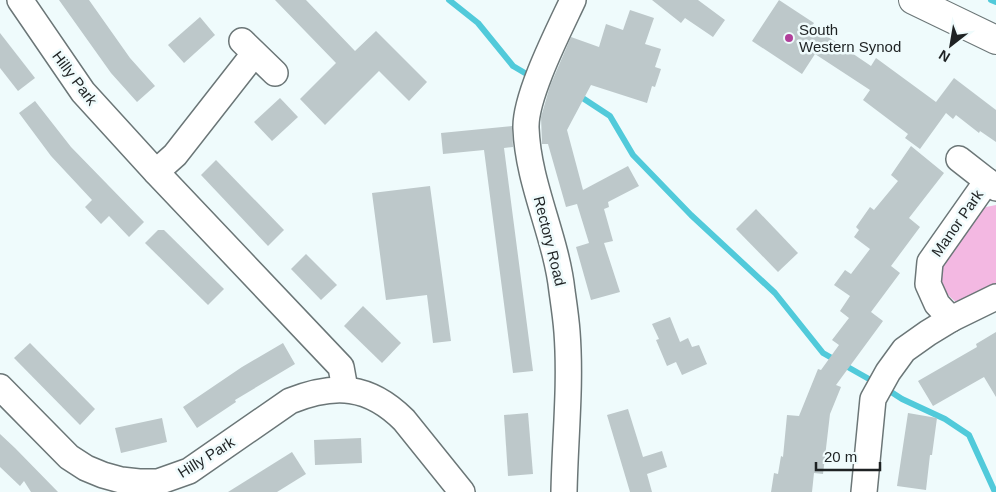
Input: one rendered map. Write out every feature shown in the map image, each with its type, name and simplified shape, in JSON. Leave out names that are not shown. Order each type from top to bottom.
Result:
[{"type":"main road","points":[[914,0],[996,40]]},
{"type":"street","name":"Hilly Park","points":[[20,0],[83,92],[341,367],[345,389]]},
{"type":"street","name":"Rectory Road","points":[[564,492],[567,333],[561,280],[531,165],[526,127],[528,113],[541,73],[573,0]]},
{"type":"street","points":[[156,172],[175,156],[248,47],[275,73]]},
{"type":"street","name":"Manor Park","points":[[950,319],[937,304],[928,284],[930,262],[992,185],[959,159]]},
{"type":"street","points":[[864,492],[873,399],[888,372],[904,350],[950,319],[996,297]]},
{"type":"street","name":"Hilly Park","points":[[0,387],[69,458],[103,476],[138,482],[158,482],[189,471],[290,401],[319,392],[345,389],[370,394],[395,410],[462,492]]},
{"type":"shaded area","points":[[996,205],[996,283],[969,301],[959,304],[943,289],[939,279],[939,268],[977,212],[986,207]]},
{"type":"building","points":[[59,0],[89,0],[130,58],[155,86],[137,102],[111,73]]},
{"type":"building","points":[[275,0],[306,0],[355,51],[376,31],[427,82],[409,101],[379,71],[325,125],[300,99],[336,63]]},
{"type":"building","points":[[652,0],[698,0],[725,20],[713,37],[685,18],[681,23]]},
{"type":"building","points":[[779,0],[814,23],[812,26],[871,66],[876,58],[936,102],[954,78],[996,110],[996,142],[980,131],[979,133],[956,115],[953,119],[946,113],[920,149],[905,138],[908,134],[863,100],[870,90],[815,54],[802,74],[752,41]]},
{"type":"building","points":[[630,10],[654,18],[645,44],[661,49],[655,67],[661,69],[655,87],[652,86],[647,103],[591,85],[567,130],[583,190],[628,166],[639,186],[608,202],[609,207],[604,209],[613,241],[604,243],[620,292],[591,300],[576,247],[589,243],[577,204],[566,207],[548,144],[542,144],[541,117],[550,86],[571,37],[599,47],[606,24],[623,30]]},
{"type":"building","points":[[200,17],[215,35],[184,63],[168,45]]},
{"type":"building","points":[[0,33],[35,78],[18,91],[0,68]]},
{"type":"building","points":[[280,98],[298,117],[272,141],[254,122]]},
{"type":"building","points":[[35,101],[71,147],[144,222],[129,237],[109,216],[101,224],[85,207],[92,200],[51,156],[19,113]]},
{"type":"building","points":[[512,126],[513,147],[504,148],[533,371],[513,373],[484,150],[443,154],[441,133]]},
{"type":"building","points":[[911,146],[944,173],[909,218],[920,227],[891,266],[900,273],[871,312],[883,321],[836,385],[841,387],[830,414],[823,474],[814,473],[812,492],[771,492],[774,473],[778,474],[781,456],[783,457],[787,415],[799,416],[818,369],[821,370],[839,345],[832,340],[849,318],[840,311],[850,296],[834,285],[845,270],[851,274],[870,249],[854,237],[859,230],[856,227],[870,207],[874,210],[898,181],[891,175]]},
{"type":"building","points":[[216,160],[284,230],[268,246],[201,175]]},
{"type":"building","points":[[430,186],[451,341],[433,343],[427,295],[386,300],[372,193]]},
{"type":"building","points":[[756,209],[798,253],[778,272],[736,229]]},
{"type":"building","points":[[158,230],[164,230],[224,289],[208,305],[145,243]]},
{"type":"building","points":[[306,254],[337,285],[321,300],[291,269]]},
{"type":"building","points":[[363,306],[401,343],[382,363],[344,326]]},
{"type":"building","points":[[670,317],[680,342],[688,338],[692,347],[699,345],[707,364],[682,375],[676,362],[667,366],[656,340],[659,339],[652,324]]},
{"type":"building","points":[[996,332],[996,397],[984,377],[933,406],[918,381],[977,347],[976,344]]},
{"type":"building","points":[[30,343],[95,409],[80,425],[14,358]]},
{"type":"building","points":[[283,343],[295,364],[235,400],[236,402],[197,428],[183,407],[242,367]]},
{"type":"building","points":[[628,409],[643,457],[662,451],[667,467],[647,474],[652,492],[630,492],[607,415]]},
{"type":"building","points":[[528,413],[533,474],[508,476],[504,415]]},
{"type":"building","points":[[908,413],[937,418],[926,490],[897,486]]},
{"type":"building","points":[[162,418],[167,442],[121,453],[115,428]]},
{"type":"building","points":[[0,434],[58,492],[31,492],[24,481],[20,486],[0,467]]},
{"type":"building","points":[[361,438],[362,463],[315,465],[314,440]]},
{"type":"building","points":[[292,452],[306,474],[277,492],[228,492]]},
{"type":"waterway","points":[[449,0],[478,23],[513,66],[530,76]]},
{"type":"waterway","points":[[991,0],[996,2]]},
{"type":"waterway","points":[[578,95],[610,116],[633,155],[691,215],[775,293],[823,353],[876,383]]},
{"type":"waterway","points":[[885,388],[902,399],[945,419],[969,435],[995,492]]},
{"type":"place","name":"South Western Synod","points":[[789,38]]}]
